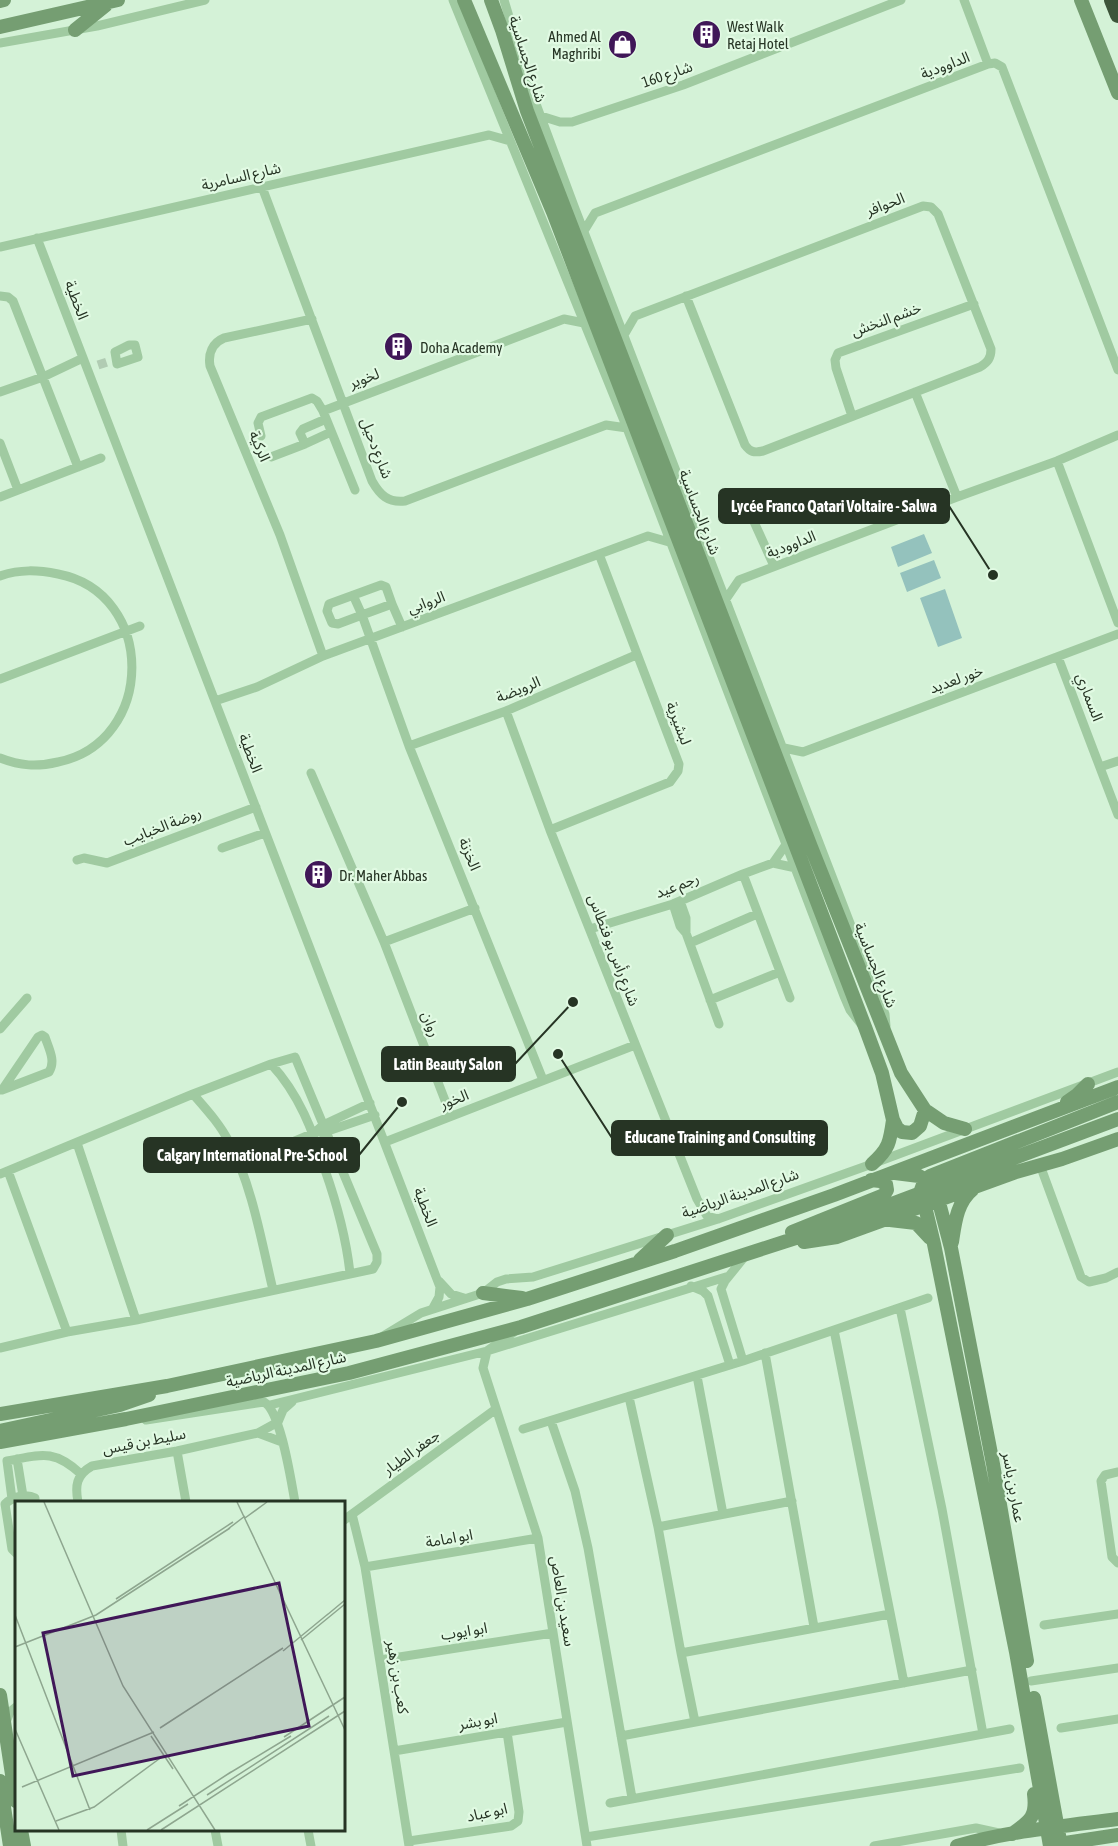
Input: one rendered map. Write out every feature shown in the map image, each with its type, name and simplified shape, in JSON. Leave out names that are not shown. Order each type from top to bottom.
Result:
[{"type":"highway","points":[[1112,0],[1118,15]]},
{"type":"street","points":[[0,43],[75,30],[205,0]]},
{"type":"street","name":"شارع الجساسية","points":[[453,0],[627,428],[850,1010],[856,1020],[866,1028]]},
{"type":"street","name":"شارع الجساسية","points":[[464,0],[553,212],[688,564],[792,800],[901,1073],[925,1110]]},
{"type":"street","points":[[481,0],[518,83],[532,93]]},
{"type":"street","name":"شارع الجساسية","points":[[493,0],[518,83],[601,287],[768,720],[784,748],[792,769],[792,800]]},
{"type":"street","name":"شارع الجساسية","points":[[504,0],[532,93],[584,231],[601,287],[616,312],[624,335],[628,358]]},
{"type":"street","name":"شارع 160","points":[[541,116],[560,122],[572,122],[683,85],[901,0]]},
{"type":"street","points":[[964,0],[988,64]]},
{"type":"street","points":[[1082,0],[1118,93]]},
{"type":"street","points":[[75,30],[114,1]]},
{"type":"street","points":[[0,27],[114,1]]},
{"type":"street","name":"الداوودية","points":[[595,213],[995,63],[1002,67],[1118,370]]},
{"type":"street","points":[[492,94],[496,77]]},
{"type":"street","points":[[489,135],[501,119]]},
{"type":"street","name":"شارع السامرية","points":[[0,247],[489,135],[510,141]]},
{"type":"street","name":"شارع دحيل","points":[[262,187],[372,481],[379,493],[395,502],[405,501],[606,425],[627,428]]},
{"type":"street","points":[[574,206],[595,213],[584,231]]},
{"type":"street","name":"الحوافر","points":[[635,316],[686,296],[923,206],[931,207],[938,214],[991,349],[991,356],[987,362],[915,392],[756,452],[749,450],[745,445],[686,296]]},
{"type":"street","name":"الخطية","points":[[37,238],[83,358],[92,368],[215,701],[437,1279],[440,1292],[433,1308]]},
{"type":"street","points":[[0,296],[8,297],[12,301],[78,466]]},
{"type":"street","points":[[574,300],[564,319],[584,323]]},
{"type":"street","name":"خشم النخش","points":[[852,416],[835,360],[838,353],[974,304]]},
{"type":"street","points":[[616,312],[635,316],[624,335]]},
{"type":"street","name":"الركية","points":[[312,319],[224,338],[214,345],[209,358],[210,366],[280,535],[323,656]]},
{"type":"street","name":"لخوير","points":[[305,444],[301,431],[344,402],[564,319]]},
{"type":"street","points":[[594,348],[609,360]]},
{"type":"street","points":[[0,392],[43,377],[83,358]]},
{"type":"street","points":[[915,392],[957,497]]},
{"type":"street","points":[[261,436],[258,423],[261,417],[312,398],[317,401],[325,415],[355,490]]},
{"type":"street","points":[[606,425],[617,406]]},
{"type":"street","points":[[271,457],[331,432]]},
{"type":"street","name":"الداوودية","points":[[718,577],[739,580],[1057,461],[1118,435]]},
{"type":"street","points":[[0,443],[18,490]]},
{"type":"street","points":[[0,497],[101,458]]},
{"type":"street","points":[[1057,461],[1118,622]]},
{"type":"street","points":[[658,487],[657,510],[648,536],[669,542]]},
{"type":"street","points":[[750,513],[774,566]]},
{"type":"street","name":"الروابي","points":[[215,701],[257,687],[323,656],[648,536]]},
{"type":"street","name":"شارع الجساسية","points":[[704,553],[718,577],[768,720],[882,1073],[893,1120]]},
{"type":"street","name":"لبشيرية","points":[[550,830],[670,782],[678,771],[679,764],[598,554]]},
{"type":"street","points":[[675,556],[688,564]]},
{"type":"street","points":[[0,576],[34,569],[73,577],[99,593],[116,612],[125,632],[132,649],[133,674],[127,703],[111,730],[98,744],[70,760],[40,766],[15,764],[0,758]]},
{"type":"street","points":[[726,599],[739,580]]},
{"type":"street","points":[[392,604],[338,624],[332,623],[327,611],[329,604],[384,585],[402,627]]},
{"type":"street","name":"الخزنة","points":[[353,595],[409,746],[543,1080]]},
{"type":"street","points":[[0,679],[140,626]]},
{"type":"street","name":"خور لعديد","points":[[803,752],[1118,634]]},
{"type":"street","name":"الرويضة","points":[[409,746],[506,711],[636,656]]},
{"type":"street","name":"السماري","points":[[1058,657],[1118,815]]},
{"type":"street","name":"شارع رأس بو فنطاس","points":[[506,711],[550,830],[697,1199],[707,1216],[718,1219]]},
{"type":"street","points":[[784,748],[803,752],[792,769]]},
{"type":"street","points":[[1100,767],[1118,761]]},
{"type":"street","name":"روان","points":[[311,773],[384,942],[451,1116]]},
{"type":"street","points":[[781,828],[792,800]]},
{"type":"street","name":"روضة الخبايب","points":[[77,860],[84,858],[107,863],[256,807]]},
{"type":"street","points":[[222,848],[265,832]]},
{"type":"street","points":[[787,843],[773,863],[796,868]]},
{"type":"street","name":"رجم عيد","points":[[590,930],[676,902],[773,863]]},
{"type":"street","points":[[743,874],[790,998]]},
{"type":"street","points":[[676,902],[680,926],[690,943],[719,1024]]},
{"type":"street","points":[[384,942],[475,908]]},
{"type":"street","points":[[690,943],[757,914]]},
{"type":"street","points":[[710,1000],[780,972]]},
{"type":"street","points":[[0,1029],[27,998]]},
{"type":"street","points":[[1,1013],[11,1017]]},
{"type":"street","points":[[42,1035],[45,1037],[52,1060],[50,1072],[1,1090],[38,1037],[42,1035]]},
{"type":"street","name":"الخور","points":[[385,1142],[635,1045]]},
{"type":"street","points":[[0,1348],[373,1269],[377,1262],[377,1254],[297,1058],[293,1056],[193,1094],[4,1172],[67,1332]]},
{"type":"street","points":[[271,1064],[283,1077],[314,1133],[338,1205],[347,1241],[350,1273]]},
{"type":"street","name":"شارع المدينة الرياضية","points":[[376,1341],[398,1326],[433,1308],[483,1293],[497,1282],[532,1277],[718,1219],[1118,1072]]},
{"type":"street","points":[[1045,1116],[1077,1095],[1088,1084]]},
{"type":"street","name":"شارع المدينة الرياضية","points":[[4,1412],[167,1386],[376,1341],[527,1299],[834,1195],[1118,1087]]},
{"type":"street","points":[[193,1094],[217,1122],[240,1164],[273,1290]]},
{"type":"street","points":[[783,1242],[831,1239],[882,1220],[923,1199],[933,1189],[1118,1102]]},
{"type":"street","points":[[325,1129],[370,1103]]},
{"type":"street","points":[[893,1120],[902,1132],[912,1133],[920,1126],[925,1110],[944,1123],[964,1129]]},
{"type":"street","points":[[240,1164],[325,1129],[375,1115]]},
{"type":"street","points":[[933,1189],[1118,1119]]},
{"type":"street","points":[[872,1164],[886,1152],[893,1120]]},
{"type":"street","points":[[923,1199],[922,1185],[933,1189],[977,1185],[1117,1141]]},
{"type":"street","points":[[77,1143],[136,1320]]},
{"type":"street","points":[[1006,1161],[1074,1148],[1092,1149]]},
{"type":"street","points":[[1040,1165],[1081,1277],[1089,1282],[1118,1272]]},
{"type":"street","points":[[887,1174],[908,1174],[933,1189]]},
{"type":"street","points":[[765,1249],[803,1227],[885,1195],[888,1189],[886,1184],[871,1180]]},
{"type":"street","points":[[951,1248],[958,1211],[966,1195],[977,1185]]},
{"type":"street","name":"عمار بن ياسر","points":[[933,1189],[951,1248],[993,1464],[1031,1682],[1053,1845]]},
{"type":"street","points":[[689,1228],[697,1218],[697,1199]]},
{"type":"street","name":"شارع المدينة الرياضية","points":[[0,1447],[7,1441],[349,1373],[520,1327],[923,1199]]},
{"type":"street","name":"عمار بن ياسر","points":[[923,1199],[1052,1828]]},
{"type":"street","points":[[338,1205],[356,1202]]},
{"type":"street","points":[[882,1220],[916,1223],[934,1244]]},
{"type":"street","points":[[638,1263],[667,1235]]},
{"type":"street","points":[[743,1361],[722,1293],[722,1286],[746,1255]]},
{"type":"street","name":"شارع المدينة الرياضية","points":[[270,1405],[487,1352],[691,1286],[729,1276]]},
{"type":"street","points":[[437,1279],[451,1294],[466,1298]]},
{"type":"street","points":[[691,1286],[708,1296],[730,1365]]},
{"type":"street","points":[[483,1293],[527,1299]]},
{"type":"street","points":[[523,1429],[697,1376],[928,1298]]},
{"type":"street","points":[[900,1308],[942,1509],[983,1734]]},
{"type":"street","points":[[459,1358],[472,1359],[483,1368],[487,1352],[520,1327]]},
{"type":"street","points":[[834,1330],[904,1683]]},
{"type":"street","points":[[765,1353],[814,1627]]},
{"type":"street","name":"سعيد بن العاص","points":[[483,1368],[538,1538],[587,1841]]},
{"type":"street","points":[[697,1376],[723,1514]]},
{"type":"street","points":[[0,1431],[131,1402],[167,1386]]},
{"type":"street","points":[[629,1397],[658,1527],[695,1722]]},
{"type":"street","name":"سليط بن قيس","points":[[81,1474],[92,1466],[177,1451],[258,1433],[278,1422],[285,1407],[294,1400]]},
{"type":"street","name":"سليط بن قيس","points":[[126,1419],[152,1420],[256,1402],[270,1405]]},
{"type":"street","points":[[270,1405],[278,1422],[296,1501]]},
{"type":"street","name":"جعفر الطيار","points":[[348,1517],[496,1409]]},
{"type":"street","points":[[551,1421],[575,1491],[588,1548],[632,1798]]},
{"type":"street","points":[[258,1433],[282,1442]]},
{"type":"street","points":[[177,1451],[186,1501]]},
{"type":"street","points":[[12,1499],[7,1461],[38,1454],[57,1458],[71,1465],[81,1474],[76,1487],[78,1501]]},
{"type":"street","points":[[17,1459],[23,1496]]},
{"type":"street","points":[[1118,1472],[1105,1475],[1101,1481],[1113,1560],[1118,1563]]},
{"type":"street","points":[[15,1552],[12,1549],[5,1504],[23,1496],[34,1498],[35,1501]]},
{"type":"street","points":[[658,1527],[792,1501]]},
{"type":"street","name":"كعب بن زهير","points":[[348,1517],[365,1567],[409,1844]]},
{"type":"street","points":[[1107,1521],[1118,1519]]},
{"type":"street","name":"ابو امامة","points":[[365,1567],[538,1538]]},
{"type":"street","points":[[681,1653],[890,1614]]},
{"type":"street","points":[[1044,1625],[1118,1614]]},
{"type":"street","name":"ابو ايوب","points":[[380,1660],[553,1633]]},
{"type":"street","points":[[874,1846],[976,1828],[1010,1834],[1028,1822],[1035,1806],[1015,1683],[1016,1652]]},
{"type":"street","points":[[1031,1682],[1118,1668]]},
{"type":"street","points":[[621,1736],[972,1670]]},
{"type":"street","points":[[0,1694],[15,1704]]},
{"type":"street","points":[[0,1694],[4,1727],[10,1846]]},
{"type":"street","points":[[4,1727],[15,1706]]},
{"type":"street","points":[[1061,1728],[1118,1719]]},
{"type":"street","name":"ابو بشر","points":[[394,1751],[567,1722]]},
{"type":"street","points":[[610,1803],[1010,1729]]},
{"type":"street","name":"ابو عباد","points":[[409,1844],[511,1826],[518,1821],[519,1812],[507,1732]]},
{"type":"street","points":[[587,1841],[1020,1768]]},
{"type":"street","points":[[0,1781],[7,1805]]},
{"type":"street","points":[[957,1846],[973,1840],[1118,1819]]},
{"type":"street","points":[[10,1829],[24,1846]]},
{"type":"street","points":[[121,1831],[123,1846]]},
{"type":"street","points":[[215,1831],[218,1846]]},
{"type":"street","points":[[308,1831],[311,1846]]},
{"type":"street","points":[[1053,1845],[1093,1842],[1118,1835]]},
{"type":"shaded area","points":[[924,534],[932,553],[898,567],[891,547]]},
{"type":"shaded area","points":[[934,560],[941,578],[907,592],[900,573]]},
{"type":"shaded area","points":[[945,589],[962,638],[938,647],[920,598]]},
{"type":"tunnel","points":[[98,365],[107,362]]},
{"type":"place","name":"West Walk Retaj Hotel","points":[[706,35]]},
{"type":"place","name":"Ahmed Al Maghribi","points":[[622,45]]},
{"type":"place","name":"Doha Academy","points":[[399,347]]},
{"type":"place","name":"Lycée Franco Qatari Voltaire - Salwa","points":[[993,575]]},
{"type":"place","name":"Dr. Maher Abbas","points":[[318,875]]},
{"type":"place","name":"Latin Beauty Salon","points":[[573,1002]]},
{"type":"place","name":"Educane Training and Consulting","points":[[558,1054]]},
{"type":"place","name":"Calgary International Pre-School","points":[[402,1102]]}]
